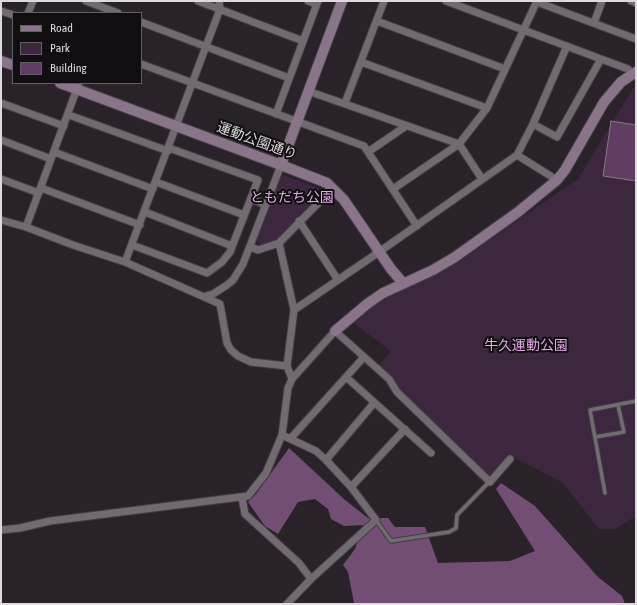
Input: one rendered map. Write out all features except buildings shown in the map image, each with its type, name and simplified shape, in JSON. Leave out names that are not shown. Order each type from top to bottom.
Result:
[{"type":"street","points":[[28,12],[33,1]]},
{"type":"street","points":[[86,1],[115,12]]},
{"type":"street","points":[[198,1],[303,41]]},
{"type":"street","points":[[125,262],[178,127],[220,9],[219,1]]},
{"type":"street","points":[[276,114],[317,3],[308,1]]},
{"type":"street","points":[[206,296],[220,290],[233,280],[251,247],[342,1]]},
{"type":"street","points":[[345,103],[384,1]]},
{"type":"street","points":[[1,530],[20,528],[50,521],[242,498],[248,496],[253,492],[266,473],[282,435],[288,388],[292,379],[335,331],[366,304],[403,283],[433,270],[455,257],[524,207],[557,180],[565,170],[596,114],[611,92],[634,73],[628,69],[446,1]]},
{"type":"street","points":[[594,23],[602,1]]},
{"type":"street","points":[[632,1],[636,3]]},
{"type":"street","points":[[393,190],[459,144],[487,108],[537,2],[636,39]]},
{"type":"street","points":[[1,11],[12,15]]},
{"type":"street","points":[[377,21],[505,69]]},
{"type":"street","points":[[142,22],[289,78]]},
{"type":"street","points":[[294,310],[417,226],[517,155],[533,124],[567,46]]},
{"type":"street","points":[[533,124],[557,137],[601,59]]},
{"type":"street","points":[[1,61],[12,65]]},
{"type":"street","points":[[361,62],[487,108]]},
{"type":"street","points":[[142,64],[364,146],[417,226]]},
{"type":"street","name":"運動公園通り","points":[[66,84],[78,86],[178,127],[281,165],[319,180],[333,188],[354,214],[379,252],[403,283]]},
{"type":"street","points":[[26,227],[69,115],[78,86]]},
{"type":"street","points":[[308,91],[459,144],[482,179]]},
{"type":"street","points":[[1,103],[64,126]]},
{"type":"street","points":[[69,115],[258,180],[232,246],[222,262],[207,273],[132,245]]},
{"type":"street","points":[[368,152],[406,126]]},
{"type":"street","points":[[1,140],[53,155],[153,190]]},
{"type":"street","points":[[517,155],[557,180]]},
{"type":"street","points":[[1,179],[140,225]]},
{"type":"street","points":[[156,182],[244,214]]},
{"type":"street","points":[[251,247],[258,250],[278,243],[333,188]]},
{"type":"street","points":[[250,199],[266,205]]},
{"type":"street","points":[[145,212],[232,246]]},
{"type":"street","points":[[1,220],[26,227],[73,245],[125,262],[206,296],[220,304],[227,343],[238,356],[251,362],[287,366]]},
{"type":"street","points":[[300,222],[338,280]]},
{"type":"street","points":[[278,243],[294,310],[287,366],[292,379]]},
{"type":"street","points":[[335,331],[389,379],[397,392],[490,482],[510,459]]},
{"type":"street","points":[[291,438],[364,357]]},
{"type":"street","points":[[346,377],[432,453]]},
{"type":"street","points":[[326,460],[374,403]]},
{"type":"street","points":[[350,487],[405,429]]},
{"type":"street","points":[[282,435],[316,451],[326,460],[376,520],[311,579],[291,603]]},
{"type":"street","points":[[242,498],[245,514],[299,563],[311,579]]},
{"type":"lane","points":[[604,493],[590,410],[636,401]]},
{"type":"lane","points":[[595,437],[624,432],[618,404]]},
{"type":"lane","points":[[376,520],[391,541],[449,532],[456,528],[457,514],[490,482]]},
{"type":"green space","name":"牛久運動公園","points":[[635,85],[636,516],[615,529],[599,529],[563,483],[510,455],[490,477],[403,394],[392,377],[379,366],[391,351],[352,322],[380,300],[443,271],[578,179]]},
{"type":"green space","name":"ともだち公園","points":[[284,175],[325,191],[277,239],[263,246],[256,241],[280,178]]},
{"type":"shaded area","points":[[289,448],[345,500],[368,518],[388,518],[395,527],[425,527],[438,563],[510,561],[535,551],[496,489],[501,483],[535,506],[598,577],[622,596],[625,604],[354,603],[348,572],[343,565],[355,549],[363,525],[344,526],[331,519],[328,509],[315,499],[298,502],[278,534],[265,526],[248,502],[256,494]]}]
